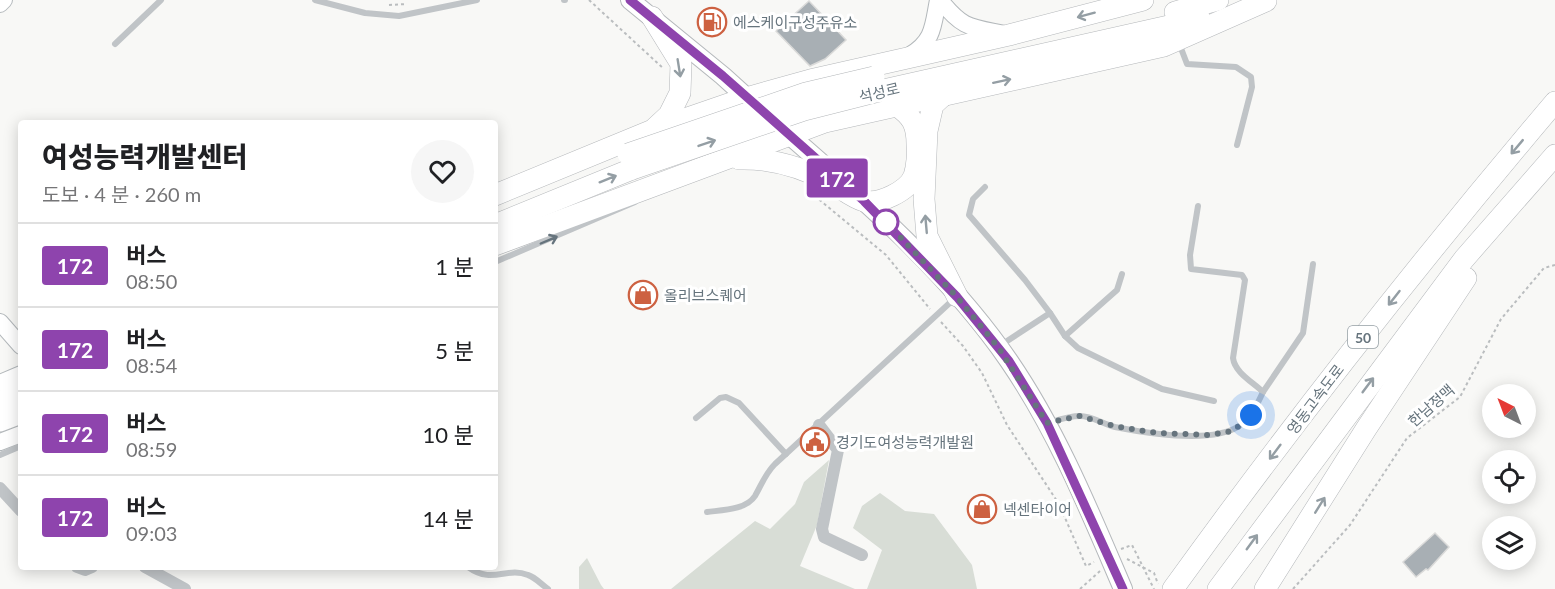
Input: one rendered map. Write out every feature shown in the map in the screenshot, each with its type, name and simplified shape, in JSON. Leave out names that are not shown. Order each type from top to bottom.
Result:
[{"type":"highway","points":[[498,194],[653,130],[746,98],[1143,0]]},
{"type":"highway","name":"석성로","points":[[498,206],[630,162],[804,110],[876,84],[1166,15],[1218,0]]},
{"type":"highway","points":[[498,244],[825,122],[1164,46],[1271,1]]},
{"type":"highway","name":"석성로","points":[[876,84],[1157,30],[1271,1]]},
{"type":"highway","points":[[652,18],[681,63],[681,93],[669,115],[653,130]]},
{"type":"highway","points":[[853,71],[841,81],[840,95],[849,106],[865,113]]},
{"type":"highway","points":[[945,94],[933,105],[927,131],[924,199],[927,236],[957,297]]},
{"type":"highway","name":"영동고속도로","points":[[1177,584],[1313,400],[1458,217],[1555,102]]},
{"type":"highway","points":[[710,165],[744,159],[783,163],[829,182],[864,201],[885,200],[898,192],[914,177],[918,148],[917,129],[909,115],[897,106]]},
{"type":"highway","points":[[653,130],[671,135],[674,145],[673,164],[661,183]]},
{"type":"highway","name":"50","points":[[1218,589],[1408,332],[1464,260],[1555,155]]},
{"type":"highway","name":"석성로","points":[[498,224],[630,162]]},
{"type":"highway","points":[[1265,589],[1412,360],[1540,172]]},
{"type":"highway","points":[[0,402],[18,394]]},
{"type":"highway","points":[[0,421],[18,414]]},
{"type":"main road","points":[[630,0],[864,201],[957,297],[998,347],[1047,423],[1108,554],[1118,586]]},
{"type":"street","points":[[0,4],[4,0]]},
{"type":"street","points":[[939,0],[954,18],[966,26],[1008,35]]},
{"type":"street","points":[[904,59],[924,47],[932,29],[939,0]]},
{"type":"street","points":[[0,322],[18,343]]},
{"type":"street","points":[[0,383],[18,375]]},
{"type":"street","points":[[819,425],[838,450],[822,529],[824,537],[862,555]]},
{"type":"street","points":[[0,442],[18,435]]},
{"type":"street","points":[[0,488],[18,508]]},
{"type":"street","points":[[150,570],[185,589]]},
{"type":"lane","points":[[115,44],[161,0]]},
{"type":"lane","points":[[315,0],[365,13],[399,16],[477,0]]},
{"type":"lane","points":[[1178,40],[1187,64],[1236,67],[1251,77],[1251,87],[1237,146]]},
{"type":"lane","points":[[498,261],[629,207],[661,183]]},
{"type":"lane","points":[[985,187],[973,200],[969,215],[1025,280],[1065,336],[1078,348],[1162,389],[1214,401]]},
{"type":"lane","points":[[1198,206],[1190,255],[1191,269],[1244,277],[1234,364],[1263,392]]},
{"type":"lane","points":[[1047,423],[1080,416],[1114,426],[1157,433],[1219,434],[1241,425],[1251,415],[1263,392],[1303,333],[1312,264]]},
{"type":"lane","points":[[1065,336],[1117,290],[1122,274]]},
{"type":"lane","points":[[707,512],[740,507],[755,497],[765,475],[786,454],[957,297]]},
{"type":"lane","points":[[998,347],[1050,313]]},
{"type":"lane","points":[[0,374],[18,367]]},
{"type":"lane","points":[[696,418],[720,398],[732,399],[739,403],[786,454]]},
{"type":"lane","points":[[0,455],[18,447]]},
{"type":"lane","points":[[474,570],[489,577],[512,573],[529,575],[548,589]]},
{"type":"path","points":[[589,0],[663,69]]},
{"type":"path","points":[[381,4],[413,3]]},
{"type":"path","points":[[803,186],[886,255],[963,346],[982,373],[1007,425],[1059,504],[1086,566],[1132,545],[1154,589]]},
{"type":"path","name":"한남정맥","points":[[1293,589],[1350,525],[1407,438],[1460,398],[1501,319],[1544,268],[1555,265]]},
{"type":"shaded area","points":[[829,460],[817,525],[800,566],[855,589],[671,589],[755,521],[770,529],[795,504],[804,482]]},
{"type":"shaded area","points":[[880,493],[905,511],[934,514],[972,565],[977,589],[867,589],[882,550],[853,528],[862,506]]},
{"type":"shaded area","points":[[587,558],[604,589],[579,589],[579,567]]},
{"type":"building","points":[[809,1],[846,40],[825,59],[810,66],[776,31]]},
{"type":"building","points":[[1435,533],[1449,547],[1428,570],[1426,569],[1416,577],[1403,562]]},
{"type":"bus line","name":"172","points":[[630,0],[723,76],[864,201],[957,297],[1009,361],[1047,423],[1123,589]]},
{"type":"place","name":"에스케이구성주유소","points":[[712,22]]},
{"type":"place","name":"올리브스퀘어","points":[[643,295]]},
{"type":"place","name":"경기도여성능력개발원","points":[[815,442]]},
{"type":"place","name":"넥센타이어","points":[[982,509]]},
{"type":"route","points":[[886,222],[957,297],[998,347],[1047,423],[1080,416],[1114,426],[1157,433],[1209,435],[1228,432],[1241,425],[1251,415]]}]
